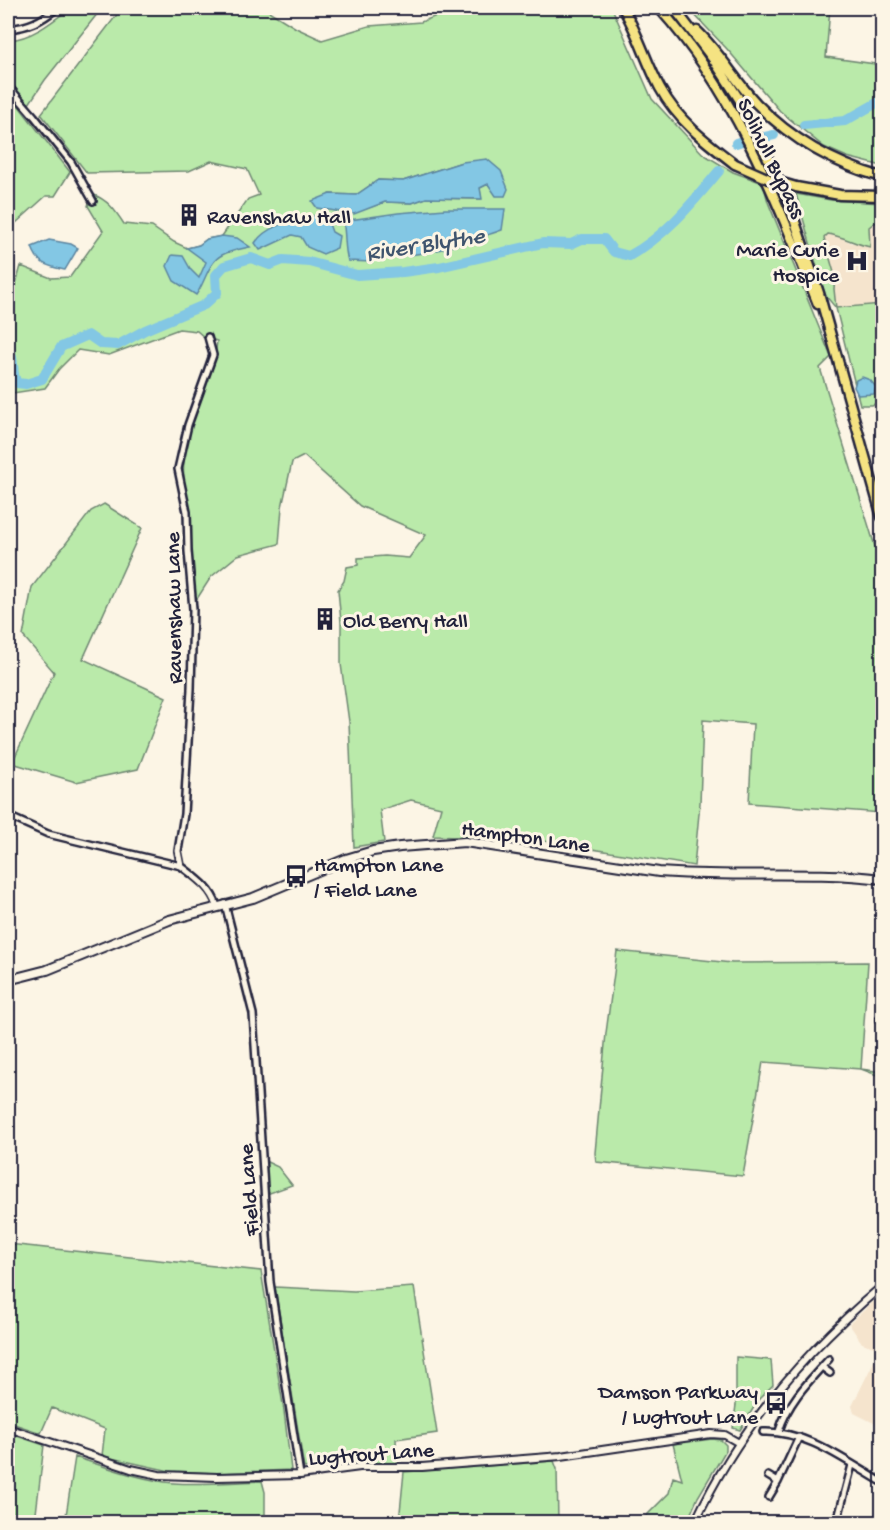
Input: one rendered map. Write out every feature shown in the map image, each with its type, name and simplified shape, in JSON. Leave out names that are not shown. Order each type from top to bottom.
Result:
[{"type":"highway","points":[[623,8],[669,104],[693,131],[735,164],[796,188],[840,195],[882,196]]},
{"type":"highway","name":"Solihull Bypass","points":[[659,8],[713,78],[745,134],[775,197],[830,335]]},
{"type":"highway","points":[[676,10],[711,44],[755,102],[774,119],[827,156],[882,177]]},
{"type":"highway","name":"Solihull Bypass","points":[[676,10],[739,99],[769,157],[802,238],[882,517]]},
{"type":"main road","name":"Hampton Lane","points":[[8,980],[47,970],[169,920],[253,898],[326,867],[374,851],[443,843],[465,842],[673,873],[841,876],[882,879]]},
{"type":"street","points":[[8,29],[24,28],[40,22],[57,8]]},
{"type":"street","points":[[8,86],[71,162],[93,201]]},
{"type":"street","name":"Ravenshaw Lane","points":[[181,866],[178,851],[184,814],[193,609],[187,512],[178,469],[188,424],[213,355],[208,337]]},
{"type":"street","points":[[8,816],[48,834],[181,866],[207,888],[221,905]]},
{"type":"street","name":"Field Lane","points":[[221,905],[253,1014],[270,1282],[300,1475]]},
{"type":"street","points":[[695,1522],[709,1492],[739,1443],[774,1394],[820,1342],[882,1286]]},
{"type":"street","points":[[779,1431],[784,1415],[791,1404],[829,1359]]},
{"type":"street","points":[[822,1367],[830,1373]]},
{"type":"street","name":"Lugtrout Lane","points":[[8,1428],[111,1463],[159,1474],[217,1478],[300,1475],[360,1467],[422,1467],[561,1456],[711,1434],[725,1435],[739,1443]]},
{"type":"street","points":[[763,1432],[779,1431],[799,1437],[882,1482]]},
{"type":"street","points":[[769,1497],[799,1437]]},
{"type":"street","points":[[837,1522],[852,1465]]},
{"type":"street","points":[[768,1476],[778,1482]]},
{"type":"shaded area","name":"Marie Curie Hospice","points":[[882,222],[882,304],[836,308],[835,276],[824,238],[828,234],[838,235],[851,243],[871,243],[869,227],[874,223]]},
{"type":"shaded area","points":[[882,1294],[882,1427],[854,1413],[852,1406],[880,1349],[862,1343],[849,1324]]},
{"type":"green space","points":[[70,8],[102,8],[29,104],[8,80],[8,40],[33,33]]},
{"type":"green space","points":[[122,8],[264,8],[296,28],[322,40],[369,26],[421,22],[457,8],[612,8],[652,99],[703,154],[733,172],[763,183],[768,202],[831,357],[820,368],[882,569],[882,813],[749,803],[753,724],[703,720],[700,803],[694,866],[544,841],[433,836],[441,807],[411,800],[380,810],[384,842],[354,847],[349,722],[341,664],[338,590],[344,581],[347,567],[358,565],[358,558],[385,556],[409,558],[426,535],[360,506],[304,456],[292,462],[282,507],[279,544],[238,555],[211,577],[195,602],[184,458],[192,424],[215,357],[217,341],[204,337],[197,331],[179,329],[109,355],[78,350],[59,369],[45,388],[13,393],[8,380],[8,285],[15,287],[21,266],[51,278],[70,277],[103,231],[88,206],[92,194],[111,206],[124,224],[152,227],[187,248],[199,245],[207,239],[222,236],[248,199],[259,195],[247,169],[211,161],[189,171],[87,173],[41,114]],"holes":[[[462,162],[505,196],[488,184],[480,188],[481,199],[426,198],[412,203],[385,202],[354,213],[348,211],[330,194],[356,195],[378,180],[403,181]]]},
{"type":"green space","points":[[688,8],[830,8],[826,57],[882,65],[882,166],[847,157],[824,147],[780,111]]},
{"type":"green space","points":[[8,92],[70,172],[55,196],[46,196],[8,228]]},
{"type":"green space","points":[[796,194],[831,200],[882,203],[882,222],[874,223],[869,227],[870,247],[828,234],[824,238],[835,276],[836,308],[825,295]]},
{"type":"green space","points":[[882,304],[882,402],[860,405],[836,308]]},
{"type":"green space","points":[[104,504],[142,528],[83,659],[166,697],[138,769],[76,782],[12,763],[54,672],[23,636],[32,587],[91,511]]},
{"type":"green space","points":[[617,951],[732,963],[868,962],[861,1069],[763,1062],[743,1176],[596,1162],[606,1033]]},
{"type":"green space","points":[[861,1069],[882,1072],[882,1077]]},
{"type":"green space","points":[[265,1161],[278,1167],[292,1185],[267,1194]]},
{"type":"green space","points":[[8,1244],[261,1271],[284,1411],[291,1470],[216,1473],[170,1471],[102,1456],[105,1429],[52,1408],[41,1433],[8,1422]]},
{"type":"green space","points":[[275,1287],[354,1291],[414,1287],[437,1433],[396,1439],[397,1463],[329,1464],[304,1468]]},
{"type":"green space","points":[[736,1357],[771,1360],[773,1385],[759,1399],[740,1430],[733,1428],[736,1405]]},
{"type":"green space","points":[[8,1433],[44,1445],[35,1522],[8,1522]]},
{"type":"green space","points":[[721,1440],[726,1445],[726,1450],[698,1497],[687,1522],[640,1522],[669,1493],[673,1477],[682,1480],[673,1444]]},
{"type":"green space","points":[[75,1457],[124,1473],[174,1483],[262,1481],[265,1492],[265,1522],[65,1522]]},
{"type":"green space","points":[[554,1461],[557,1469],[558,1522],[399,1522],[404,1472]]},
{"type":"water","points":[[487,159],[501,171],[508,189],[505,196],[496,196],[488,184],[480,188],[482,199],[426,198],[412,203],[385,202],[354,214],[317,208],[312,201],[330,194],[356,195],[378,180],[403,181],[462,162]]},
{"type":"water","points":[[445,209],[505,209],[502,230],[438,250],[405,255],[371,253],[372,262],[348,261],[343,221]]},
{"type":"water","points":[[317,215],[328,221],[332,232],[339,236],[337,248],[323,254],[307,247],[301,237],[292,235],[260,250],[255,243],[267,231],[275,227]]},
{"type":"water","points":[[222,236],[237,238],[250,247],[228,252],[217,258],[196,295],[174,281],[167,266],[172,255],[183,256],[199,278],[206,262],[187,248],[199,245],[207,239]]},
{"type":"water","points":[[49,240],[71,244],[78,248],[65,270],[44,264],[34,253],[32,247]]},
{"type":"water","points":[[862,377],[870,380],[876,387],[874,394],[858,395],[854,387],[856,380]]},
{"type":"waterway","points":[[804,125],[845,121],[882,100]]},
{"type":"waterway","points":[[765,137],[774,135]]},
{"type":"waterway","name":"River Blythe","points":[[736,143],[742,141]]},
{"type":"waterway","name":"River Blythe","points":[[8,347],[17,383],[26,384],[42,379],[61,347],[88,335],[101,344],[118,345],[145,330],[204,305],[217,293],[216,275],[224,266],[251,258],[270,265],[283,260],[309,262],[357,275],[439,267],[543,243],[571,244],[582,239],[604,239],[614,252],[629,256],[643,248],[667,228],[719,171]]},
{"type":"place","name":"Ravenshaw Hall","points":[[189,215]]},
{"type":"place","name":"Marie Curie Hospice","points":[[857,261]]},
{"type":"place","name":"Old Berry Hall","points":[[325,619]]},
{"type":"place","name":"Hampton Lane / Field Lane","points":[[296,876]]},
{"type":"place","name":"Damson Parkway / Lugtrout Lane","points":[[776,1403]]}]
